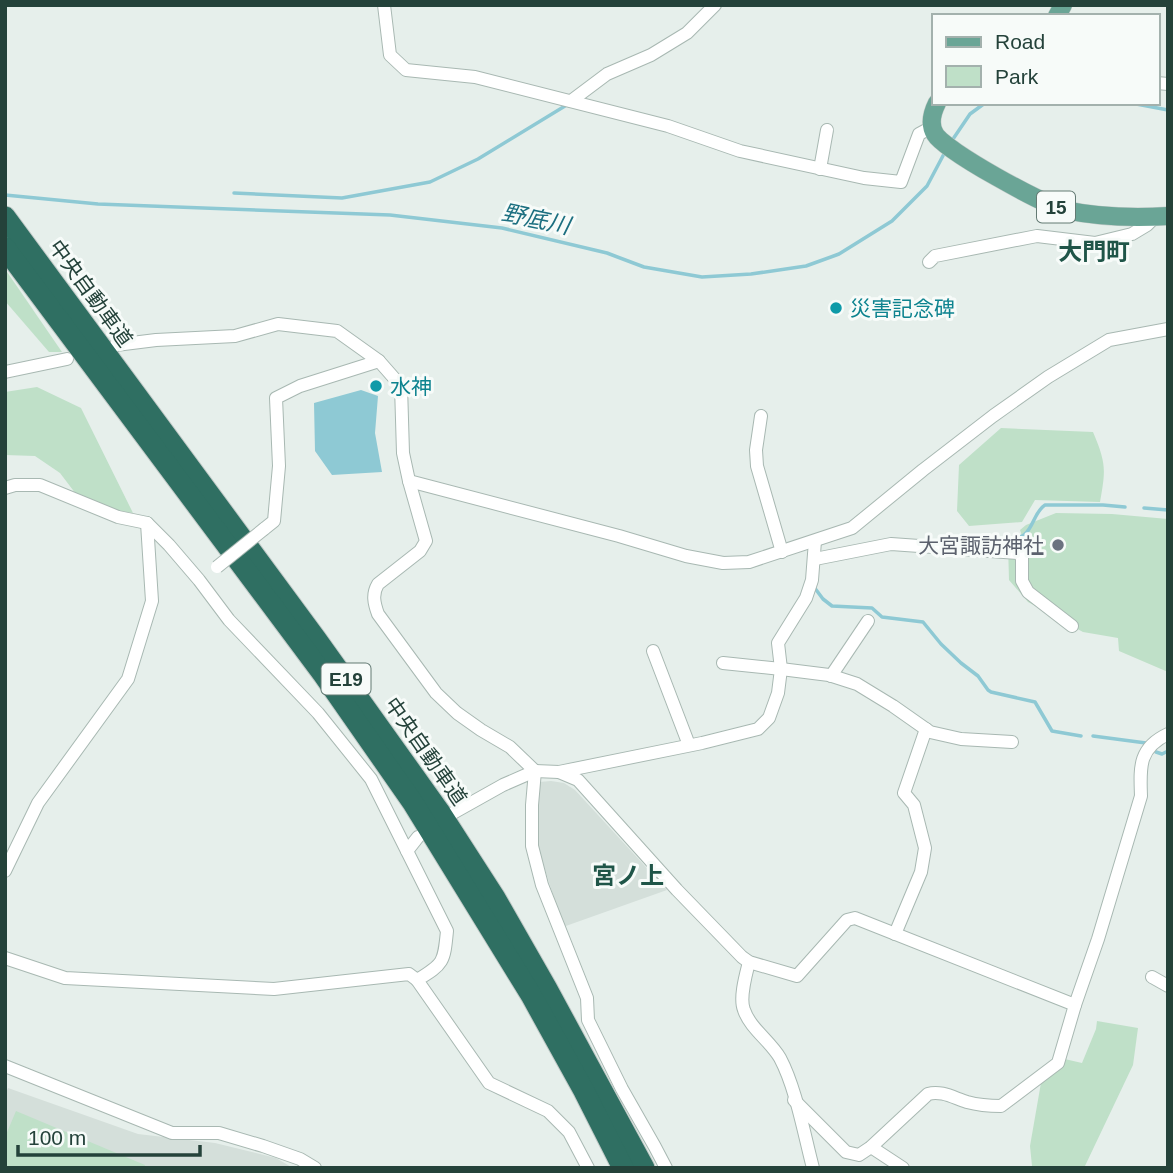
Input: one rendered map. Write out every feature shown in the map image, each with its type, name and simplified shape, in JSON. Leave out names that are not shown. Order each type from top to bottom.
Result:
[{"type":"highway","name":"中央自動車道","points":[[6,218],[324,649],[439,811],[495,898],[644,1168]]},
{"type":"highway","name":"中央自動車道","points":[[5,248],[323,674],[413,803],[531,995],[623,1168]]},
{"type":"main road","points":[[934,132],[932,116],[938,105]]},
{"type":"main road","name":"15","points":[[934,132],[957,153],[1050,206],[1093,214],[1161,217]]},
{"type":"street","points":[[384,5],[390,55],[407,70],[475,76],[668,127],[740,151],[864,178],[901,183],[919,134],[934,132]]},
{"type":"street","points":[[571,101],[607,74],[651,55],[687,33],[715,5]]},
{"type":"street","points":[[820,169],[827,130]]},
{"type":"street","points":[[929,262],[935,256],[1037,236],[1096,243],[1132,234],[1161,217]]},
{"type":"street","points":[[116,345],[235,336],[278,324],[337,331],[379,361],[401,386],[403,453],[426,541],[420,551],[378,584],[373,598],[378,614],[436,693],[457,713],[510,747],[536,771]]},
{"type":"street","points":[[409,481],[707,561],[749,562],[852,528],[993,416],[1048,377],[1109,340],[1168,329]]},
{"type":"street","points":[[5,372],[67,359]]},
{"type":"street","points":[[199,580],[274,521],[279,466],[276,398],[300,386],[379,361]]},
{"type":"street","points":[[761,416],[756,450],[757,466],[782,552]]},
{"type":"street","points":[[5,488],[15,485],[40,485],[118,517],[147,523],[199,580],[229,620],[318,713],[371,779],[447,931],[445,952],[438,968],[417,980]]},
{"type":"street","points":[[5,871],[38,803],[128,679],[152,601],[147,523]]},
{"type":"street","points":[[453,813],[503,785],[536,771],[559,772],[758,729],[769,718],[778,693],[781,668],[778,643],[806,598],[812,580],[816,541]]},
{"type":"street","points":[[815,559],[891,544],[1018,553],[1022,557],[1022,581],[1028,592],[1072,626]]},
{"type":"street","points":[[831,676],[868,621]]},
{"type":"street","points":[[653,651],[689,745]]},
{"type":"street","points":[[723,663],[831,676],[857,684],[930,732],[961,739],[1013,742]]},
{"type":"street","points":[[895,934],[921,873],[925,848],[915,805],[904,793],[926,729]]},
{"type":"street","points":[[794,1100],[846,1152],[859,1156],[928,1094],[943,1093],[979,1104],[1001,1106],[1058,1063],[1142,796],[1139,775],[1144,756],[1152,743],[1168,734]]},
{"type":"street","points":[[536,771],[532,805],[532,846],[542,885],[587,998],[588,1020],[666,1168]]},
{"type":"street","points":[[559,772],[578,780],[677,890],[741,957],[749,962],[797,976],[847,920],[855,918],[1075,1005]]},
{"type":"street","points":[[407,851],[418,837]]},
{"type":"street","points":[[5,958],[65,978],[274,989],[409,974],[417,980],[489,1083],[548,1111],[569,1132],[588,1168]]},
{"type":"street","points":[[749,962],[743,1009],[778,1055],[788,1077],[813,1168]]},
{"type":"street","points":[[1152,977],[1168,986]]},
{"type":"street","points":[[5,1066],[172,1133],[219,1133],[300,1159],[315,1168]]},
{"type":"street","points":[[871,1147],[903,1168]]},
{"type":"shaded area","points":[[539,782],[564,783],[575,790],[667,890],[563,927],[537,844]]},
{"type":"shaded area","points":[[8,1088],[138,1134],[215,1143],[276,1158],[293,1168],[5,1168],[5,1095]]},
{"type":"green space","points":[[5,269],[62,352],[49,352],[5,301]]},
{"type":"green space","points":[[37,387],[81,408],[133,513],[79,498],[60,473],[35,456],[5,455],[5,392]]},
{"type":"green space","points":[[1001,428],[1093,432],[1104,466],[1100,502],[1035,500],[1022,522],[969,526],[957,511],[959,465]]},
{"type":"green space","points":[[1056,513],[1168,519],[1168,672],[1119,651],[1118,638],[1083,632],[1028,602],[1009,580],[1008,545],[1024,542],[1020,530],[1026,525]]},
{"type":"green space","points":[[1097,1021],[1138,1028],[1133,1065],[1084,1168],[1031,1168],[1030,1146],[1042,1077],[1056,1057],[1082,1063]]},
{"type":"green space","points":[[16,1111],[145,1165],[144,1168],[5,1168],[5,1137]]},
{"type":"water","points":[[361,390],[378,396],[375,433],[382,472],[332,475],[315,451],[314,403]]},
{"type":"waterway","name":"野底川","points":[[951,142],[970,114],[982,105]]},
{"type":"waterway","name":"野底川","points":[[1142,105],[1168,110]]},
{"type":"waterway","points":[[234,193],[342,198],[430,182],[478,159],[565,106]]},
{"type":"waterway","name":"野底川","points":[[5,195],[98,204],[390,215],[502,228],[607,253],[644,267],[702,277],[751,274],[806,266],[839,254],[892,221],[927,186],[945,152]]},
{"type":"waterway","points":[[996,544],[1024,535],[1045,505],[1125,507]]},
{"type":"waterway","points":[[1144,508],[1168,510]]},
{"type":"waterway","points":[[814,587],[832,606],[872,608],[882,617],[923,622],[941,644],[978,676],[988,690],[1035,702],[1052,731],[1081,736]]},
{"type":"waterway","points":[[1093,736],[1146,743]]},
{"type":"waterway","points":[[1156,752],[1162,754],[1168,751]]},
{"type":"place","name":"災害記念碑","points":[[836,308]]},
{"type":"place","name":"水神","points":[[376,386]]},
{"type":"place","name":"大宮諏訪神社","points":[[1058,545]]},
{"type":"district","name":"大門町","points":[[1094,251]]},
{"type":"district","name":"宮ノ上","points":[[628,875]]}]
